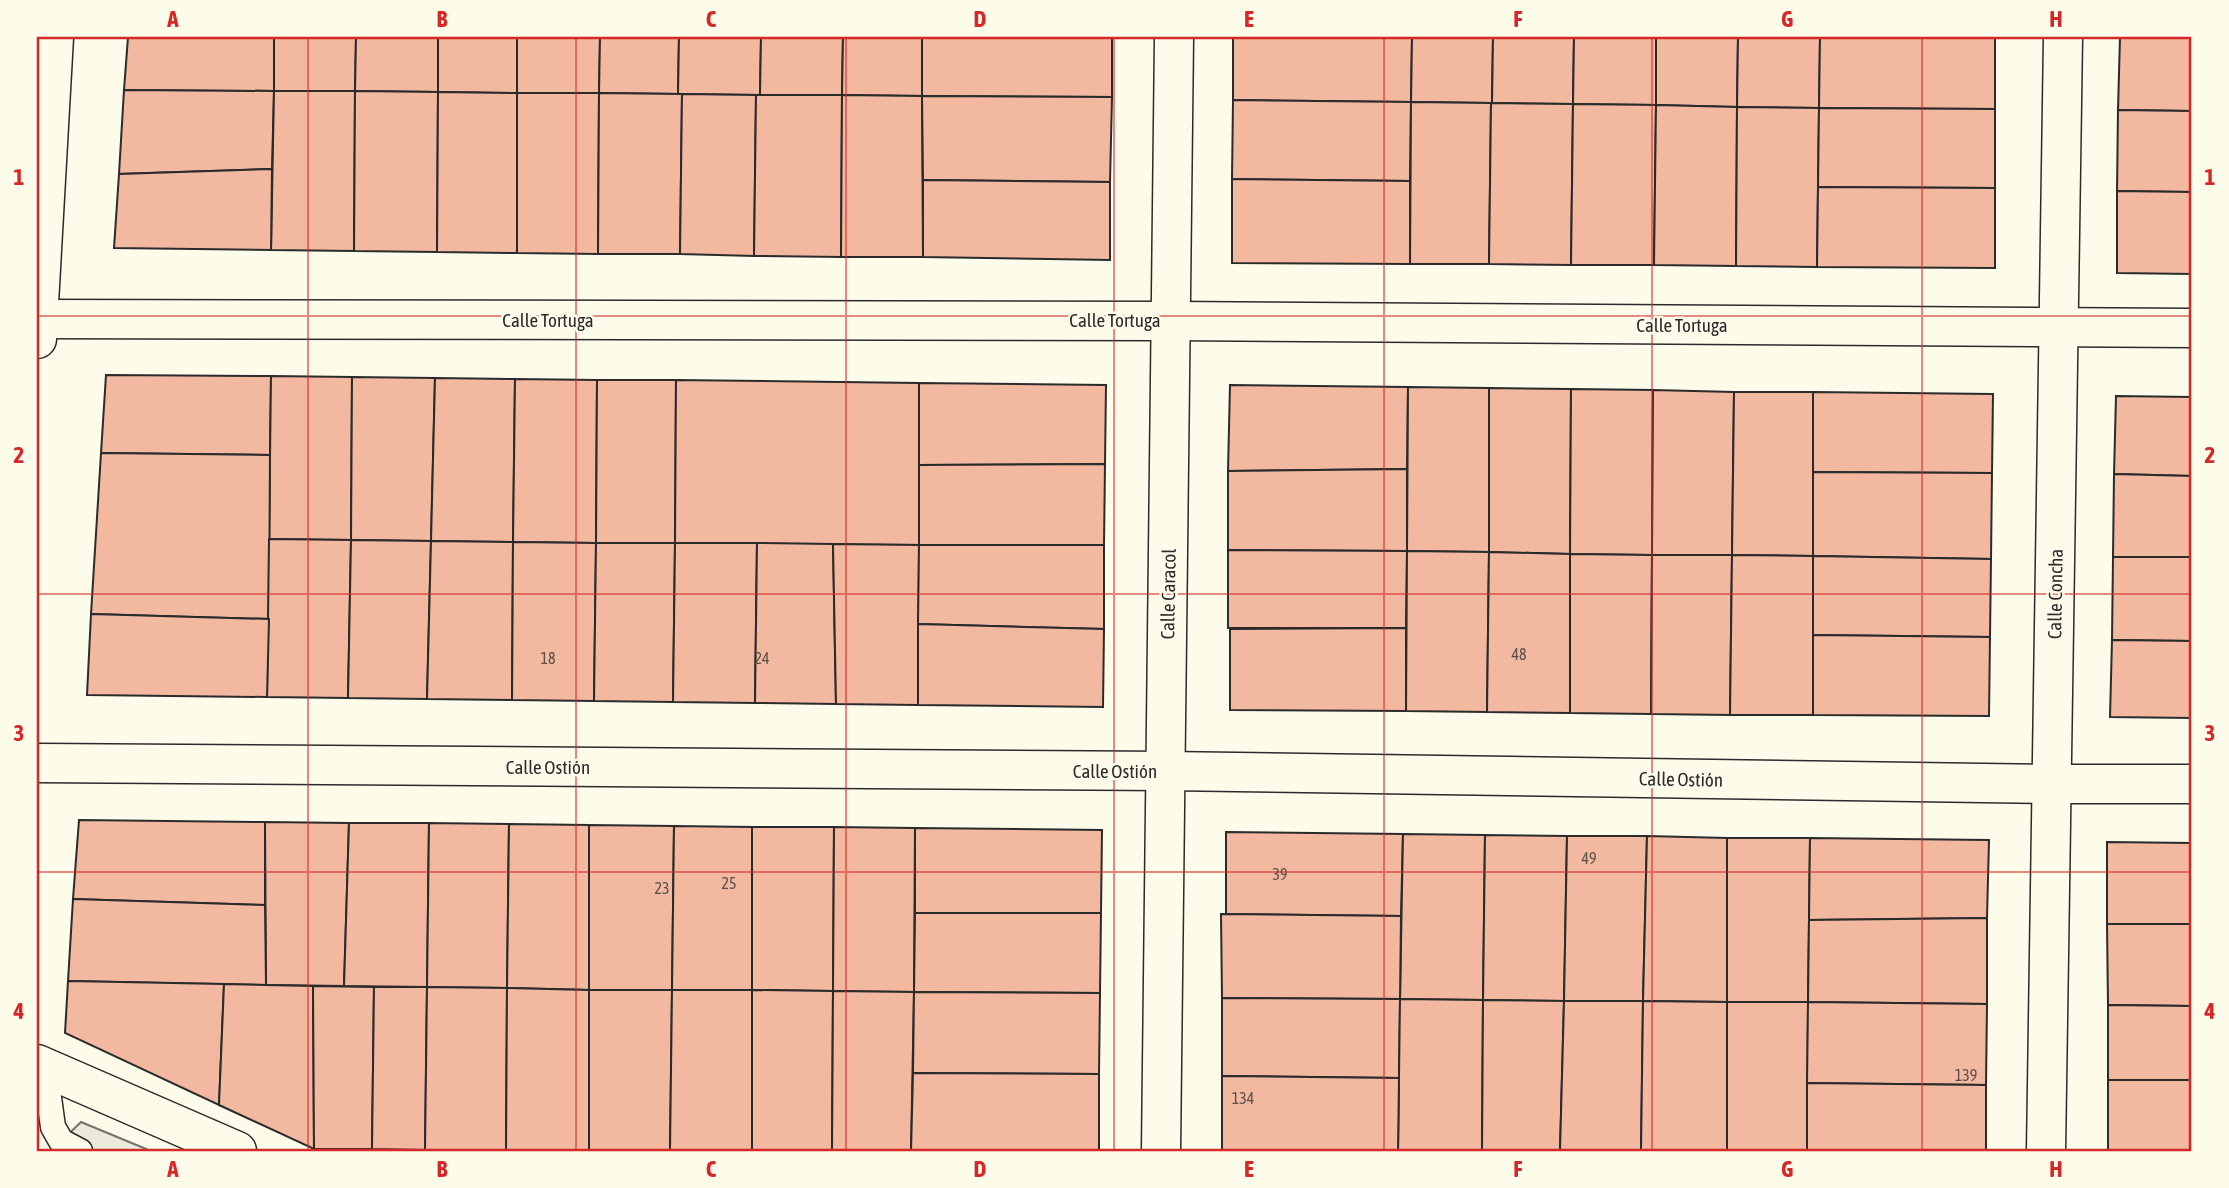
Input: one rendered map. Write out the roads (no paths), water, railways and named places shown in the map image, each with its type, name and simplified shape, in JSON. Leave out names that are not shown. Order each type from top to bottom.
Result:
[{"type":"street","points":[[37,326],[54,37]]},
{"type":"street","name":"Calle Caracol","points":[[1161,1151],[1174,37]]},
{"type":"street","name":"Calle Concha","points":[[2046,1151],[2063,37]]},
{"type":"street","name":"Calle Tortuga","points":[[37,326],[1171,321],[2192,328]]},
{"type":"street","name":"Calle Ostión","points":[[37,763],[1166,771],[2192,784]]},
{"type":"street","points":[[41,1066],[237,1151]]},
{"type":"lane","points":[[41,1066],[53,1127],[61,1141],[80,1151]]}]
